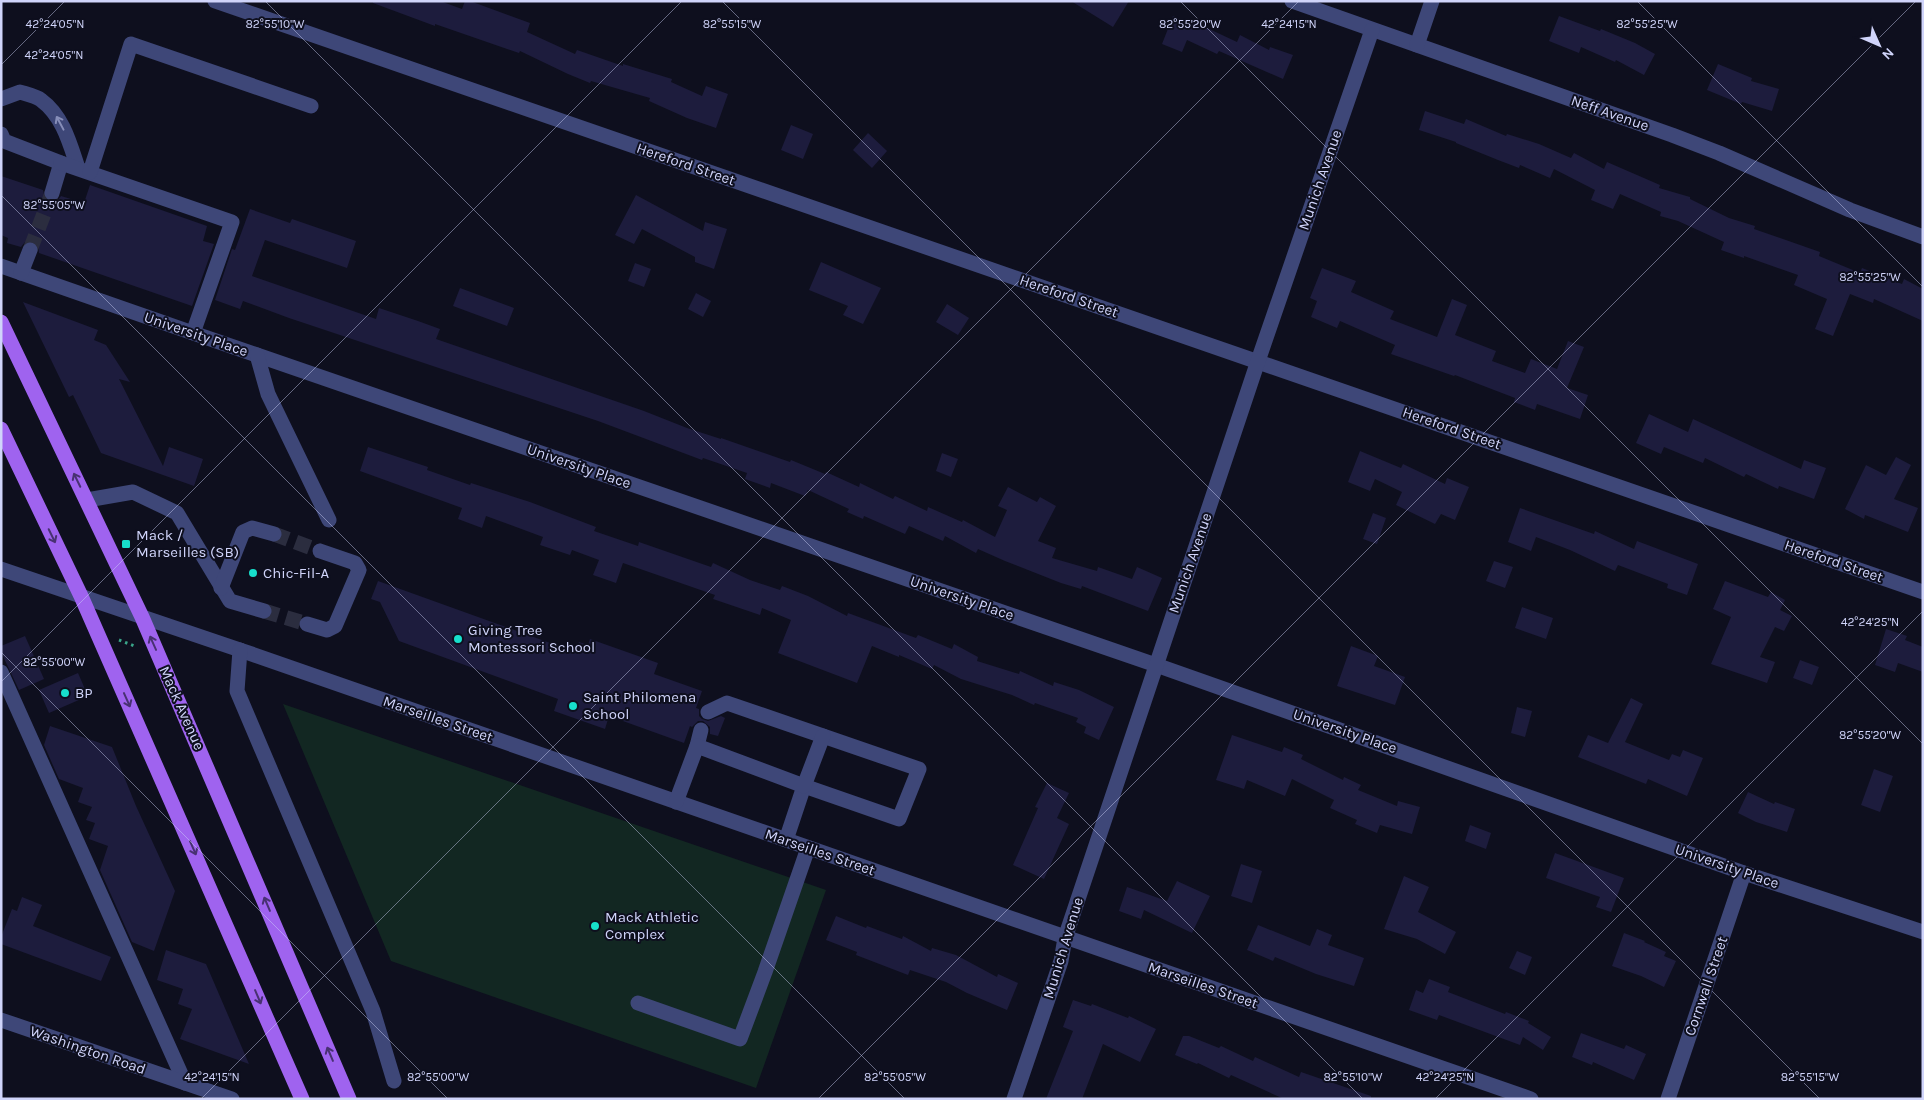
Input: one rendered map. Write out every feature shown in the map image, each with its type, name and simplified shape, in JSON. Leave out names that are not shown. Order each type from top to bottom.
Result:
[{"type":"main road","name":"Mack Avenue","points":[[1,322],[142,617],[349,1099]]},
{"type":"main road","points":[[1,429],[81,596],[302,1099]]},
{"type":"street","name":"Hereford Street","points":[[215,1],[1923,592]]},
{"type":"street","name":"Neff Avenue","points":[[1292,1],[1712,150],[1850,210],[1923,237]]},
{"type":"street","points":[[1417,45],[1432,1]]},
{"type":"street","name":"Munich Avenue","points":[[1014,1099],[1061,960],[1065,938],[1156,664],[1372,30]]},
{"type":"street","points":[[84,170],[131,44],[311,106]]},
{"type":"street","points":[[1,98],[20,92],[40,99],[54,112],[84,170]]},
{"type":"street","points":[[3,137],[61,164],[84,170],[232,222],[193,333]]},
{"type":"street","points":[[52,193],[61,164]]},
{"type":"street","points":[[21,273],[30,250]]},
{"type":"street","name":"University Place","points":[[1,266],[1156,664],[1744,873],[1923,932]]},
{"type":"street","points":[[258,355],[268,394],[329,520]]},
{"type":"street","points":[[87,500],[133,492],[177,513],[230,601],[264,611]]},
{"type":"street","points":[[221,588],[243,532],[252,528],[274,534]]},
{"type":"street","points":[[307,624],[327,630],[336,626],[358,570],[355,563],[320,551]]},
{"type":"street","name":"Marseilles Street","points":[[1,569],[240,650],[1532,1099]]},
{"type":"street","points":[[240,650],[237,691],[373,1011],[394,1081]]},
{"type":"street","points":[[1,672],[185,1083]]},
{"type":"street","points":[[697,746],[899,819],[918,769],[727,703],[708,712]]},
{"type":"street","points":[[676,802],[701,730]]},
{"type":"street","points":[[786,840],[823,736]]},
{"type":"street","points":[[638,1003],[740,1039],[808,848]]},
{"type":"street","name":"Cornwall Street","points":[[1668,1099],[1744,873]]},
{"type":"street","name":"Washington Road","points":[[1,1020],[226,1098]]},
{"type":"path","points":[[118,640],[140,648]]},
{"type":"green space","name":"Mack Athletic Complex","points":[[283,704],[826,890],[756,1088],[391,961]]},
{"type":"building","points":[[373,1],[440,1],[462,9],[465,1],[470,1],[530,23],[527,32],[575,54],[577,50],[623,66],[623,64],[672,79],[671,82],[702,96],[706,86],[728,94],[716,128],[687,118],[649,101],[650,98],[591,81],[590,83],[520,51],[519,53],[435,24],[435,26],[373,3]]},
{"type":"building","points":[[1071,1],[1129,1],[1113,27]]},
{"type":"building","points":[[1173,16],[1204,29],[1205,27],[1237,42],[1240,35],[1269,50],[1270,47],[1293,55],[1283,79],[1219,51],[1217,54],[1187,40],[1182,52],[1162,44]]},
{"type":"building","points":[[1559,16],[1600,31],[1601,29],[1635,43],[1655,54],[1644,75],[1616,60],[1615,62],[1581,47],[1579,53],[1549,41]]},
{"type":"building","points":[[1718,64],[1752,78],[1751,81],[1779,89],[1772,111],[1742,102],[1741,104],[1707,90]]},
{"type":"building","points":[[1425,111],[1464,124],[1466,119],[1506,136],[1507,134],[1539,144],[1571,158],[1574,153],[1604,169],[1607,162],[1660,185],[1659,188],[1690,197],[1690,199],[1729,218],[1755,226],[1754,229],[1820,252],[1819,256],[1860,273],[1862,268],[1902,284],[1904,279],[1923,289],[1923,321],[1874,299],[1873,303],[1850,294],[1833,336],[1815,329],[1827,299],[1794,285],[1798,275],[1721,250],[1724,242],[1678,221],[1660,216],[1661,212],[1620,194],[1613,209],[1591,200],[1595,190],[1554,169],[1550,178],[1520,165],[1519,168],[1456,142],[1419,130]]},
{"type":"building","points":[[791,125],[813,134],[803,159],[781,150]]},
{"type":"building","points":[[868,133],[887,151],[872,168],[853,150]]},
{"type":"building","points":[[1,176],[43,190],[45,199],[50,202],[58,200],[61,196],[84,203],[90,185],[207,226],[203,241],[214,244],[192,306],[39,253],[38,245],[33,241],[25,242],[21,247],[7,243],[8,238],[1,235]]},
{"type":"building","points":[[636,195],[703,231],[705,222],[727,229],[714,269],[695,262],[695,257],[642,229],[634,244],[615,235]]},
{"type":"building","points":[[250,209],[290,223],[292,219],[356,241],[347,268],[265,240],[252,276],[376,319],[379,308],[418,321],[440,329],[436,339],[644,411],[687,428],[790,462],[791,460],[825,474],[826,472],[859,487],[860,483],[893,499],[895,496],[927,511],[928,507],[962,522],[963,520],[995,537],[1007,510],[998,506],[1008,487],[1037,502],[1040,497],[1056,506],[1038,541],[1056,548],[1052,558],[1097,571],[1098,567],[1132,579],[1137,567],[1162,578],[1148,611],[1082,586],[1081,589],[1061,583],[978,549],[976,553],[945,536],[943,541],[909,526],[905,534],[864,516],[863,519],[847,512],[849,509],[808,490],[805,496],[771,483],[770,488],[745,479],[747,473],[703,458],[702,460],[598,421],[243,301],[240,309],[215,300],[232,249],[235,250]]},
{"type":"building","points":[[821,262],[881,288],[863,324],[843,315],[848,306],[809,290]]},
{"type":"building","points":[[635,263],[651,269],[644,287],[628,281]]},
{"type":"building","points":[[1322,268],[1356,281],[1351,292],[1394,311],[1390,319],[1437,337],[1452,299],[1467,305],[1455,335],[1496,351],[1492,361],[1525,373],[1531,359],[1557,369],[1568,341],[1584,347],[1567,388],[1588,395],[1580,419],[1537,404],[1535,410],[1514,402],[1515,398],[1455,375],[1391,354],[1395,345],[1340,321],[1337,328],[1311,317],[1317,301],[1310,298]]},
{"type":"building","points":[[460,288],[514,308],[507,326],[453,306]]},
{"type":"building","points":[[696,293],[711,301],[703,317],[688,309]]},
{"type":"building","points":[[23,302],[98,330],[94,340],[106,345],[130,382],[119,379],[163,466],[169,447],[203,459],[194,486],[101,453],[73,395],[69,397]]},
{"type":"building","points":[[947,304],[969,318],[958,335],[936,322]]},
{"type":"building","points":[[1649,414],[1688,432],[1693,419],[1801,469],[1804,460],[1826,468],[1814,499],[1779,486],[1778,489],[1746,474],[1744,477],[1705,458],[1703,463],[1664,447],[1661,454],[1636,443]]},
{"type":"building","points":[[368,447],[428,467],[427,470],[470,485],[471,483],[530,502],[596,527],[594,531],[638,546],[639,542],[711,567],[713,563],[750,580],[780,590],[782,586],[808,596],[847,616],[848,613],[916,638],[918,635],[952,649],[954,644],[978,657],[977,661],[1019,674],[1020,671],[1053,686],[1054,682],[1079,690],[1114,707],[1099,740],[1084,733],[1086,727],[1076,722],[1078,718],[1035,703],[1034,705],[1012,695],[961,679],[934,665],[932,669],[872,646],[857,683],[778,653],[791,620],[762,608],[760,615],[713,599],[715,595],[623,563],[616,583],[593,575],[599,560],[572,550],[570,555],[540,545],[543,537],[486,516],[482,528],[458,519],[462,508],[360,471]]},
{"type":"building","points":[[1360,451],[1401,468],[1403,464],[1445,484],[1447,478],[1469,487],[1455,520],[1441,514],[1435,524],[1396,505],[1402,492],[1375,479],[1370,491],[1348,482]]},
{"type":"building","points":[[942,453],[958,459],[951,477],[936,471]]},
{"type":"building","points":[[1896,457],[1911,465],[1894,499],[1918,508],[1908,532],[1865,515],[1864,519],[1845,509],[1866,465],[1886,475]]},
{"type":"building","points":[[1520,508],[1594,534],[1595,531],[1634,549],[1637,541],[1698,564],[1687,595],[1667,588],[1668,584],[1618,565],[1615,571],[1536,537],[1531,551],[1508,542]]},
{"type":"building","points":[[1373,513],[1386,518],[1377,544],[1363,539]]},
{"type":"building","points":[[1494,561],[1513,567],[1505,588],[1486,581]]},
{"type":"building","points":[[378,581],[575,652],[579,642],[588,645],[590,639],[658,663],[654,674],[702,691],[696,708],[699,709],[699,716],[702,719],[708,721],[721,716],[725,718],[718,736],[710,734],[710,727],[703,721],[698,721],[692,727],[690,726],[684,743],[609,716],[605,729],[554,711],[558,699],[399,641],[380,602],[371,599]]},
{"type":"building","points":[[1725,581],[1768,597],[1771,592],[1785,600],[1780,610],[1792,616],[1784,631],[1775,627],[1760,657],[1775,662],[1767,683],[1711,664],[1731,617],[1713,609]]},
{"type":"building","points":[[1522,607],[1553,618],[1546,639],[1515,628]]},
{"type":"building","points":[[1886,629],[1907,636],[1905,640],[1923,647],[1923,672],[1898,663],[1895,672],[1875,665]]},
{"type":"building","points":[[25,636],[44,679],[19,690],[1,652],[1,646]]},
{"type":"building","points":[[1351,646],[1378,656],[1374,666],[1405,677],[1395,705],[1337,686]]},
{"type":"building","points":[[1800,660],[1819,667],[1812,685],[1793,678]]},
{"type":"building","points":[[78,673],[88,696],[49,713],[39,690]]},
{"type":"building","points":[[1631,698],[1643,704],[1625,742],[1669,760],[1672,754],[1680,757],[1683,750],[1703,758],[1687,796],[1648,779],[1646,784],[1578,757],[1588,735],[1608,743]]},
{"type":"building","points":[[1517,707],[1532,711],[1525,737],[1511,733]]},
{"type":"building","points":[[50,726],[112,747],[136,806],[175,891],[154,951],[132,942],[100,870],[108,846],[89,839],[95,823],[86,820],[92,807],[78,802],[83,788],[59,779],[44,745]]},
{"type":"building","points":[[1232,735],[1282,752],[1284,747],[1303,755],[1301,759],[1343,780],[1344,777],[1361,785],[1358,790],[1397,806],[1398,801],[1420,807],[1412,834],[1380,825],[1377,833],[1355,824],[1357,820],[1330,808],[1334,800],[1292,779],[1285,796],[1247,780],[1244,789],[1216,780]]},
{"type":"building","points":[[1874,769],[1893,776],[1880,812],[1861,805]]},
{"type":"building","points":[[1047,783],[1069,793],[1057,818],[1069,824],[1044,879],[1013,865],[1038,808],[1035,807]]},
{"type":"building","points":[[1748,792],[1774,804],[1775,802],[1795,809],[1787,832],[1756,822],[1738,813]]},
{"type":"building","points":[[1470,825],[1491,833],[1486,849],[1465,841]]},
{"type":"building","points":[[1555,853],[1624,878],[1611,912],[1596,907],[1600,897],[1546,878]]},
{"type":"building","points":[[1241,864],[1262,871],[1252,903],[1231,896]]},
{"type":"building","points":[[1404,876],[1429,887],[1418,912],[1456,932],[1445,954],[1417,939],[1384,929]]},
{"type":"building","points":[[1177,881],[1210,896],[1192,933],[1144,910],[1141,919],[1119,911],[1127,887],[1167,901]]},
{"type":"building","points":[[22,897],[42,905],[33,926],[111,957],[101,981],[1,944],[1,937],[12,909],[17,911]]},
{"type":"building","points":[[836,916],[902,939],[903,936],[931,951],[932,948],[956,955],[997,977],[998,974],[1018,983],[1007,1010],[946,982],[910,970],[908,975],[856,955],[857,952],[826,940]]},
{"type":"building","points":[[1258,925],[1310,946],[1317,929],[1332,935],[1328,945],[1364,958],[1354,986],[1316,974],[1275,957],[1273,961],[1247,950]]},
{"type":"building","points":[[1624,933],[1666,952],[1664,956],[1676,961],[1664,987],[1641,976],[1612,966]]},
{"type":"building","points":[[166,950],[206,964],[249,1064],[180,1039],[192,1009],[178,1004],[183,989],[157,980]]},
{"type":"building","points":[[1517,951],[1532,957],[1525,975],[1509,968]]},
{"type":"building","points":[[1429,979],[1450,987],[1448,992],[1529,1021],[1528,1023],[1551,1037],[1543,1050],[1523,1037],[1520,1045],[1439,1015],[1437,1020],[1409,1010],[1416,990],[1423,993]]},
{"type":"building","points":[[1073,1000],[1091,1006],[1092,1004],[1128,1018],[1129,1016],[1156,1029],[1140,1062],[1103,1044],[1082,1099],[1046,1099],[1073,1031],[1063,1027]]},
{"type":"building","points":[[1581,1033],[1624,1049],[1626,1045],[1646,1054],[1634,1080],[1593,1062],[1592,1065],[1572,1057]]},
{"type":"building","points":[[1183,1036],[1189,1036],[1219,1048],[1221,1046],[1253,1061],[1255,1057],[1299,1077],[1301,1072],[1371,1096],[1371,1099],[1284,1099],[1231,1075],[1229,1078],[1198,1063],[1175,1055]]},
{"type":"tunnel","points":[[30,250],[52,193]]},
{"type":"tunnel","points":[[274,534],[320,551]]},
{"type":"tunnel","points":[[264,611],[307,624]]},
{"type":"place","name":"Mack / Marseilles (SB)","points":[[126,544]]},
{"type":"place","name":"Chic-Fil-A","points":[[253,573]]},
{"type":"place","name":"Giving Tree Montessori School","points":[[458,639]]},
{"type":"place","name":"BP","points":[[65,693]]},
{"type":"place","name":"Saint Philomena School","points":[[573,706]]},
{"type":"place","name":"Mack Athletic Complex","points":[[595,926]]}]
